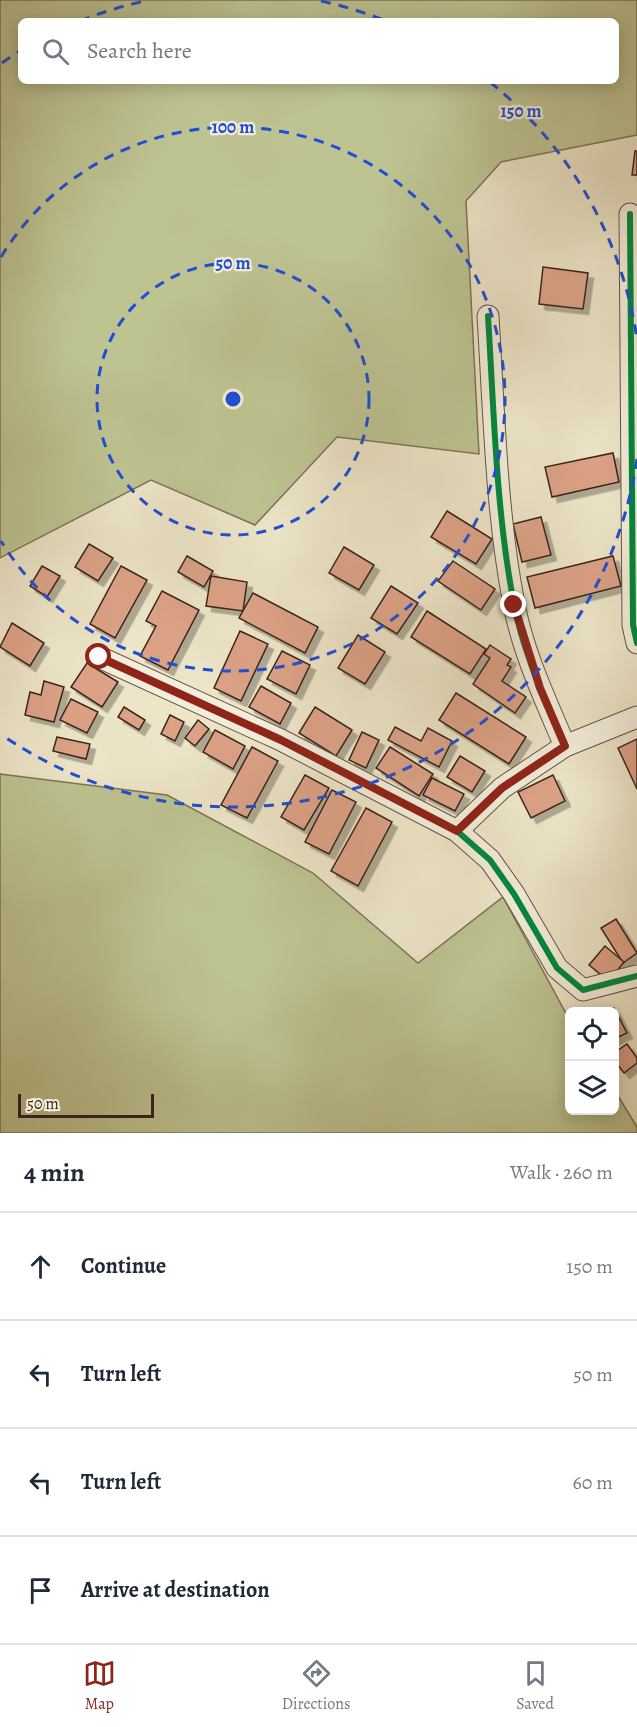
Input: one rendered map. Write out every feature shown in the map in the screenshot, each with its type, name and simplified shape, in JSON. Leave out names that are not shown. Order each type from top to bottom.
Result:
[{"type":"street","points":[[630,214],[635,509],[633,625],[637,643]]},
{"type":"street","points":[[488,316],[498,476],[514,605],[540,688],[565,746]]},
{"type":"street","points":[[99,657],[281,740],[457,831],[490,860],[514,894],[557,968],[582,990],[637,975]]},
{"type":"street","points":[[457,831],[502,788],[565,746],[637,717]]},
{"type":"green space","points":[[0,0],[637,0],[637,135],[501,162],[466,201],[479,454],[337,437],[255,525],[151,480],[0,558]]},
{"type":"green space","points":[[0,774],[167,795],[313,873],[418,963],[503,897],[565,1012],[565,1115],[619,1115],[619,1098],[637,1127],[637,1133],[0,1133]]},
{"type":"building","points":[[635,151],[637,151],[637,175],[632,175]]},
{"type":"building","points":[[543,267],[588,273],[583,309],[539,304]]},
{"type":"building","points":[[613,453],[619,482],[552,497],[545,467]]},
{"type":"building","points":[[447,511],[492,539],[476,564],[431,537]]},
{"type":"building","points":[[541,517],[551,555],[522,562],[513,524]]},
{"type":"building","points":[[89,544],[113,558],[98,581],[75,567]]},
{"type":"building","points":[[344,547],[374,565],[359,590],[329,573]]},
{"type":"building","points":[[187,556],[213,571],[204,587],[178,572]]},
{"type":"building","points":[[613,556],[621,586],[535,608],[527,577]]},
{"type":"building","points":[[453,561],[495,589],[481,610],[438,581]]},
{"type":"building","points":[[42,566],[60,576],[47,597],[30,586]]},
{"type":"building","points":[[121,566],[147,580],[115,638],[90,624]]},
{"type":"building","points":[[211,576],[247,582],[243,611],[206,606]]},
{"type":"building","points":[[391,586],[418,603],[397,634],[371,618]]},
{"type":"building","points":[[162,591],[199,610],[168,670],[140,656],[156,626],[146,621]]},
{"type":"building","points":[[253,593],[318,627],[305,653],[239,618]]},
{"type":"building","points":[[427,611],[486,649],[470,674],[411,637]]},
{"type":"building","points":[[12,623],[44,643],[30,666],[0,647]]},
{"type":"building","points":[[240,631],[268,644],[241,701],[214,688]]},
{"type":"building","points":[[358,635],[385,652],[365,684],[338,668]]},
{"type":"building","points":[[490,645],[511,659],[507,665],[511,667],[502,681],[526,697],[515,713],[473,684],[490,658],[484,654]]},
{"type":"building","points":[[282,651],[310,665],[296,694],[267,679]]},
{"type":"building","points":[[87,663],[118,682],[102,707],[71,687]]},
{"type":"building","points":[[44,681],[64,687],[54,722],[25,715],[30,692],[41,695]]},
{"type":"building","points":[[261,686],[291,703],[280,724],[249,707]]},
{"type":"building","points":[[456,693],[526,737],[509,764],[439,720]]},
{"type":"building","points":[[71,699],[98,712],[87,733],[60,720]]},
{"type":"building","points":[[124,707],[145,720],[139,730],[118,717]]},
{"type":"building","points":[[315,707],[352,730],[336,756],[299,733]]},
{"type":"building","points":[[170,715],[184,722],[175,741],[161,734]]},
{"type":"building","points":[[198,720],[209,729],[195,746],[185,738]]},
{"type":"building","points":[[395,727],[421,741],[428,728],[452,741],[439,767],[388,740]]},
{"type":"building","points":[[215,730],[245,746],[233,769],[203,752]]},
{"type":"building","points":[[362,732],[379,740],[366,768],[349,760]]},
{"type":"building","points":[[57,737],[90,744],[86,759],[53,751]]},
{"type":"building","points":[[637,739],[637,789],[618,748]]},
{"type":"building","points":[[252,747],[278,761],[247,818],[221,805]]},
{"type":"building","points":[[390,747],[433,774],[419,796],[376,768]]},
{"type":"building","points":[[460,756],[485,771],[472,792],[447,777]]},
{"type":"building","points":[[305,775],[329,788],[304,830],[281,817]]},
{"type":"building","points":[[553,775],[565,801],[531,818],[518,792]]},
{"type":"building","points":[[432,778],[464,794],[455,811],[423,795]]},
{"type":"building","points":[[332,790],[356,802],[329,854],[305,842]]},
{"type":"building","points":[[366,808],[392,822],[358,886],[331,871]]},
{"type":"building","points":[[616,919],[637,953],[623,963],[601,928]]},
{"type":"building","points":[[605,946],[624,962],[609,981],[589,965]]},
{"type":"building","points":[[619,1018],[627,1033],[619,1037]]},
{"type":"building","points":[[627,1044],[637,1058],[637,1063],[624,1073],[619,1066],[619,1050]]},
{"type":"cycle path","points":[[630,214],[633,625],[637,643]]},
{"type":"cycle path","points":[[488,316],[499,497],[514,604],[529,659],[565,746]]},
{"type":"cycle path","points":[[99,657],[281,740],[457,831],[490,860],[514,894],[557,968],[583,990],[637,976]]},
{"type":"route","points":[[99,657],[281,740],[457,831],[502,788],[565,746],[540,688],[514,605]]}]
